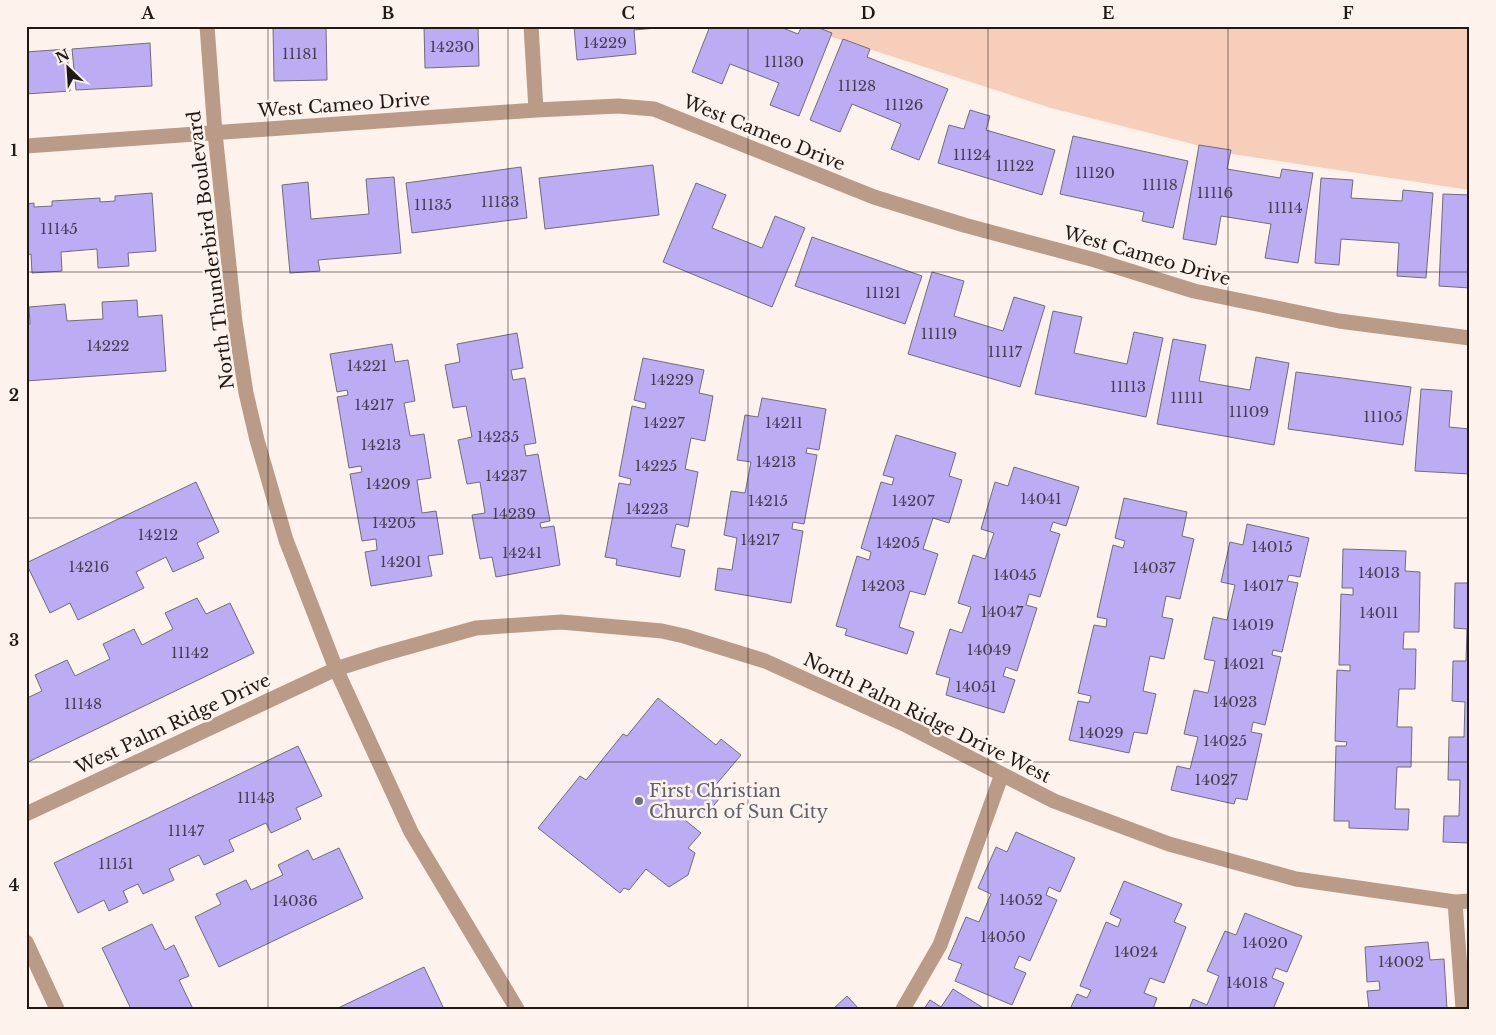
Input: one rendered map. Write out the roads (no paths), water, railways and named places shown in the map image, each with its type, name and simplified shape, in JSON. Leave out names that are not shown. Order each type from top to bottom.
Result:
[{"type":"street","name":"North Thunderbird Boulevard","points":[[207,26],[215,132],[235,322],[246,393],[257,440],[286,540],[336,669],[411,832],[517,1009]]},
{"type":"street","points":[[531,26],[536,110]]},
{"type":"street","name":"West Cameo Drive","points":[[26,146],[536,110],[618,106],[654,109],[874,197],[964,225],[1095,260],[1194,291],[1339,321],[1470,338]]},
{"type":"street","name":"North Palm Ridge Drive West","points":[[336,669],[476,628],[561,622],[662,631],[765,661],[906,725],[1054,801],[1169,844],[1296,879],[1462,901]]},
{"type":"street","name":"West Palm Ridge Drive","points":[[26,814],[336,669]]},
{"type":"street","points":[[903,1009],[940,945],[1002,774]]},
{"type":"street","points":[[1462,901],[1463,1009]]},
{"type":"street","points":[[26,942],[57,1009]]},
{"type":"place","name":"First Christian Church of Sun City","points":[[639,801]]}]
